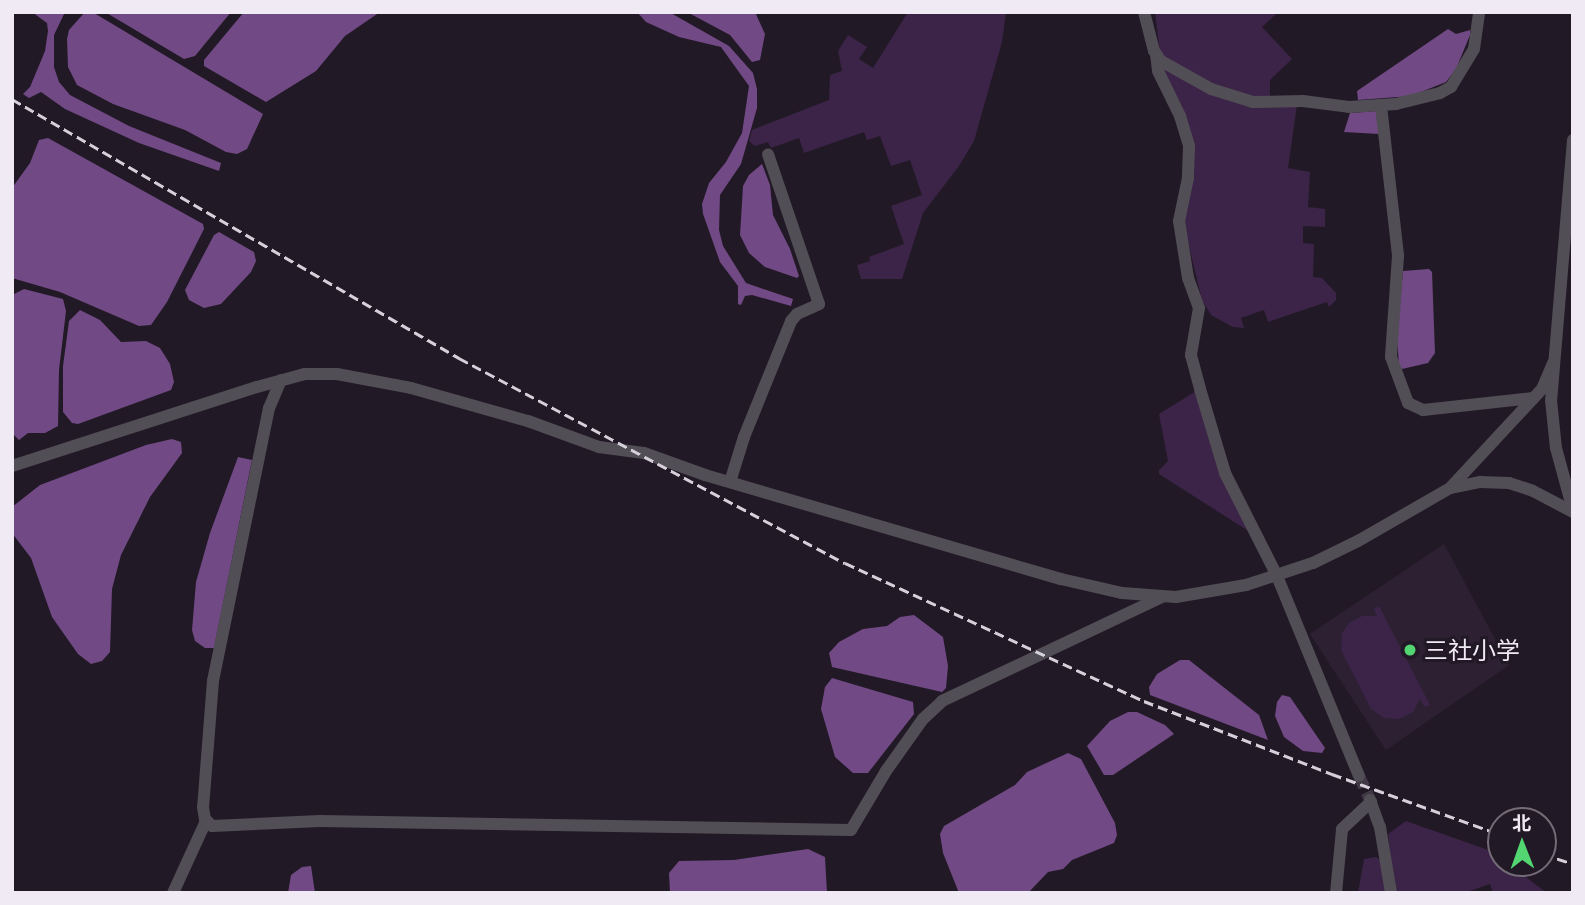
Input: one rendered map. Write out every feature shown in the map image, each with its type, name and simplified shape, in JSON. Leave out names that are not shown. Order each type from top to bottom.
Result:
[{"type":"street","points":[[1144,12],[1158,71],[1180,116],[1189,146],[1188,178],[1179,221],[1188,278],[1199,308],[1191,355],[1225,473],[1277,576],[1359,776]]},
{"type":"street","points":[[1156,54],[1170,69],[1211,89],[1253,102],[1381,107],[1440,93],[1451,87],[1474,50],[1479,12]]},
{"type":"street","points":[[1381,107],[1398,245],[1391,357],[1408,402],[1423,410],[1533,398]]},
{"type":"street","points":[[1573,140],[1553,363],[1552,414],[1567,466],[1573,511]]},
{"type":"street","points":[[730,482],[744,437],[791,321],[797,314],[819,304],[768,154]]},
{"type":"street","points":[[12,466],[281,380],[305,374],[337,374],[411,388],[528,421],[599,447],[644,453],[730,482],[1061,579],[1122,593],[1162,597],[1207,593],[1277,576],[1337,552],[1450,488],[1542,390],[1553,363]]},
{"type":"street","points":[[173,893],[206,821],[203,807],[213,681],[269,408],[281,380]]},
{"type":"street","points":[[1450,488],[1479,482],[1508,483],[1532,491],[1573,511]]},
{"type":"street","points":[[206,821],[215,826],[320,821],[851,830],[886,771],[923,719],[942,701],[1162,597]]},
{"type":"street","points":[[1336,893],[1342,828],[1370,801],[1382,836],[1391,893]]},
{"type":"shaded area","points":[[32,12],[65,12],[54,35],[54,67],[59,82],[70,95],[129,126],[221,163],[219,171],[139,143],[65,109],[41,92],[29,98],[23,94],[30,87],[45,51],[48,31],[47,23]]},
{"type":"shaded area","points":[[85,12],[94,13],[263,114],[247,149],[237,154],[226,152],[185,130],[113,104],[77,85],[68,67],[67,39],[69,30]]},
{"type":"shaded area","points":[[105,12],[231,12],[195,56],[184,59]]},
{"type":"shaded area","points":[[244,12],[380,12],[345,36],[316,71],[266,102],[204,66],[204,60]]},
{"type":"shaded area","points":[[637,12],[669,12],[729,46],[753,73],[757,89],[757,108],[741,164],[720,195],[719,230],[723,246],[746,283],[793,299],[791,306],[752,295],[745,296],[741,305],[738,304],[738,286],[720,262],[703,214],[702,204],[709,183],[726,162],[742,133],[749,86],[721,47],[679,37],[646,22]]},
{"type":"shaded area","points":[[687,12],[755,12],[765,34],[760,60],[752,62],[730,35]]},
{"type":"shaded area","points":[[908,12],[1006,12],[1002,42],[974,141],[959,166],[923,213],[902,279],[861,279],[857,265],[870,261],[869,257],[904,244],[891,206],[922,195],[910,160],[891,166],[880,136],[867,140],[864,132],[804,153],[799,138],[771,148],[768,142],[755,146],[749,141],[752,130],[829,100],[830,75],[842,71],[838,51],[848,35],[867,47],[859,59],[873,68]]},
{"type":"shaded area","points":[[1155,12],[1278,12],[1262,27],[1292,59],[1270,80],[1270,107],[1297,105],[1288,168],[1310,172],[1308,207],[1325,209],[1325,227],[1303,226],[1303,243],[1314,244],[1313,277],[1322,278],[1336,293],[1336,300],[1329,307],[1327,302],[1268,322],[1264,310],[1241,318],[1244,328],[1233,327],[1211,315],[1202,300],[1185,230],[1185,210],[1193,172],[1163,76]]},
{"type":"shaded area","points":[[1448,29],[1456,34],[1470,30],[1470,35],[1456,69],[1446,82],[1411,96],[1358,100],[1357,91]]},
{"type":"shaded area","points":[[1378,111],[1379,134],[1344,132],[1350,113]]},
{"type":"shaded area","points":[[48,138],[203,224],[204,229],[167,302],[151,325],[139,326],[60,292],[12,278],[12,188],[30,163],[39,140]]},
{"type":"shaded area","points":[[762,164],[770,185],[773,215],[790,249],[799,276],[797,278],[765,267],[749,253],[740,235],[743,186],[749,175]]},
{"type":"shaded area","points":[[219,232],[254,252],[256,261],[251,272],[221,304],[204,308],[189,300],[185,290],[214,235]]},
{"type":"shaded area","points":[[1429,269],[1432,272],[1435,353],[1428,363],[1402,369],[1399,366],[1397,336],[1403,271]]},
{"type":"shaded area","points":[[24,289],[63,299],[66,311],[59,370],[58,426],[45,433],[28,433],[19,440],[12,433],[12,295]]},
{"type":"shaded area","points":[[80,310],[100,320],[121,342],[146,341],[160,348],[170,364],[174,382],[171,390],[78,424],[72,423],[63,412],[63,366],[69,321]]},
{"type":"shaded area","points":[[1196,391],[1250,532],[1159,474],[1159,470],[1168,461],[1159,414]]},
{"type":"shaded area","points":[[172,439],[181,442],[182,453],[150,497],[121,555],[112,589],[110,652],[102,661],[91,664],[78,654],[52,617],[31,558],[12,533],[12,507],[40,485],[146,445]]},
{"type":"shaded area","points":[[238,457],[252,460],[214,648],[205,648],[195,641],[192,630],[196,582],[210,533]]},
{"type":"shaded area","name":"三社小学","points":[[1444,544],[1509,665],[1386,750],[1310,634]]},
{"type":"shaded area","points":[[1379,606],[1430,705],[1425,707],[1420,699],[1413,712],[1399,719],[1384,718],[1371,709],[1341,650],[1342,633],[1349,623],[1362,616],[1377,616],[1374,609]]},
{"type":"shaded area","points":[[914,615],[943,637],[948,666],[946,688],[942,692],[832,667],[829,653],[839,642],[863,629],[887,626],[900,617]]},
{"type":"shaded area","points":[[1180,660],[1189,660],[1259,715],[1268,740],[1150,695],[1149,687],[1157,674]]},
{"type":"shaded area","points":[[832,678],[913,702],[914,714],[868,773],[853,773],[835,757],[821,709],[825,687]]},
{"type":"shaded area","points":[[1282,695],[1290,697],[1325,748],[1322,753],[1303,751],[1284,737],[1275,716],[1277,702]]},
{"type":"shaded area","points":[[1128,712],[1137,712],[1165,725],[1174,734],[1113,775],[1104,775],[1087,746],[1110,721]]},
{"type":"shaded area","points":[[1068,753],[1081,759],[1115,823],[1117,835],[1114,843],[1072,860],[1063,869],[1048,872],[1028,893],[959,893],[943,853],[940,834],[944,826],[1015,785],[1027,772]]},
{"type":"shaded area","points":[[1406,821],[1487,850],[1487,877],[1526,877],[1547,893],[1493,893],[1490,884],[1464,893],[1395,893],[1388,834]]},
{"type":"shaded area","points":[[808,849],[825,857],[827,893],[670,893],[669,873],[679,861],[734,860]]},
{"type":"shaded area","points":[[1376,857],[1382,861],[1388,893],[1358,893],[1364,859]]},
{"type":"shaded area","points":[[311,866],[315,893],[288,893],[291,875],[302,867]]},
{"type":"tunnel","points":[[1359,776],[1370,800]]},
{"type":"railway","points":[[12,99],[459,358],[845,563],[1144,701],[1332,774],[1487,830]]},
{"type":"railway","points":[[1557,859],[1573,864]]},
{"type":"place","name":"三社小学","points":[[1410,650]]}]
